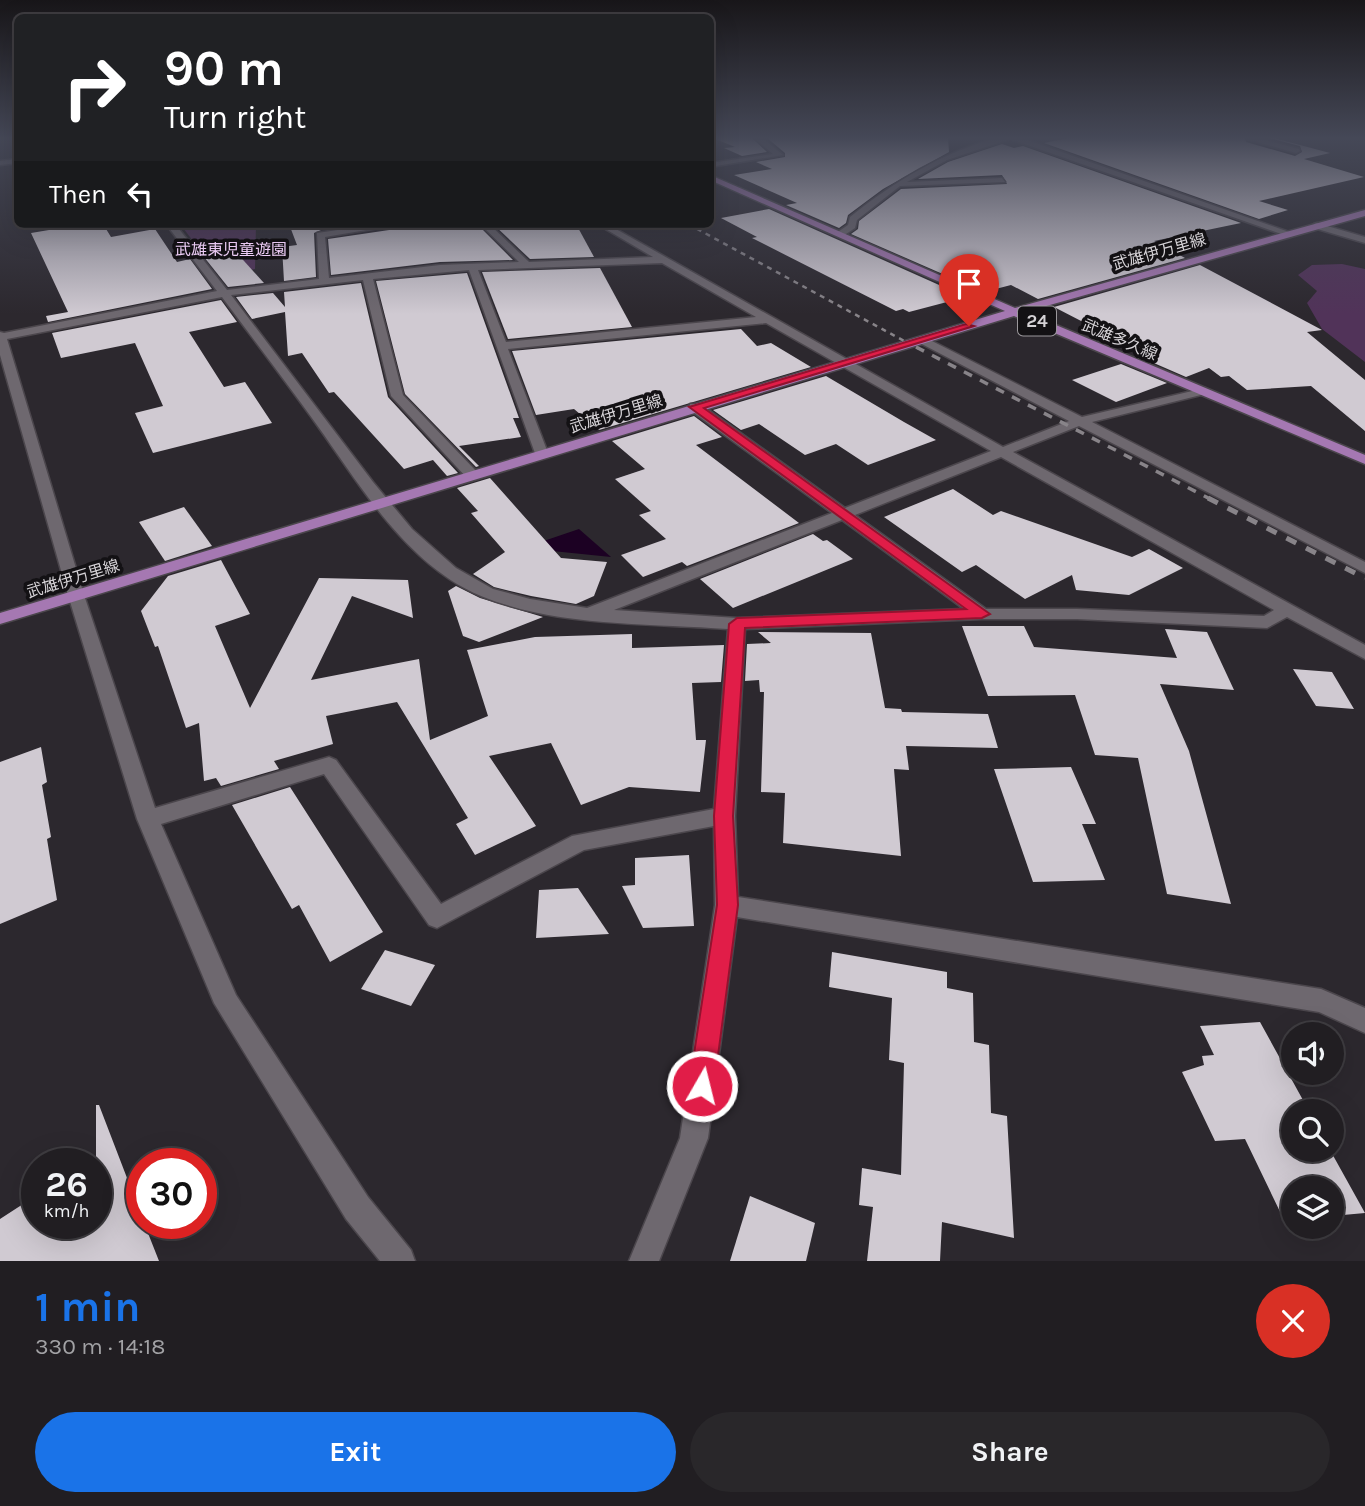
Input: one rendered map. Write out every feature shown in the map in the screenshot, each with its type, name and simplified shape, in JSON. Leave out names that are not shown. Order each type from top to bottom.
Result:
[{"type":"main road","name":"武雄多久線","points":[[753,196],[1017,313],[1365,460]]},
{"type":"main road","name":"武雄伊万里線","points":[[0,619],[841,363],[1287,233],[1365,213]]},
{"type":"street","points":[[841,234],[852,226],[853,219],[883,196]]},
{"type":"street","points":[[1180,196],[1287,233]]},
{"type":"street","points":[[1317,226],[1365,240]]},
{"type":"street","points":[[173,228],[382,502],[428,555],[474,586],[530,605],[588,614],[737,624],[982,614],[1077,614],[1267,622],[1287,610]]},
{"type":"street","points":[[324,281],[320,235],[370,228]]},
{"type":"street","points":[[488,228],[525,263]]},
{"type":"street","points":[[608,228],[841,363],[1365,653]]},
{"type":"street","points":[[400,1261],[357,1208],[227,1003],[148,819],[76,595],[0,336],[225,293],[367,276],[525,263],[664,260]]},
{"type":"street","points":[[472,266],[541,453]]},
{"type":"street","points":[[367,276],[397,396],[472,475]]},
{"type":"street","points":[[502,346],[769,319]]},
{"type":"street","points":[[922,340],[1365,568]]},
{"type":"street","points":[[588,614],[1078,422],[1201,391]]},
{"type":"street","points":[[695,407],[982,614]]},
{"type":"street","points":[[644,1261],[694,1138],[727,905],[723,816],[737,624]]},
{"type":"street","points":[[148,819],[329,765],[437,918],[580,842],[723,816]]},
{"type":"street","points":[[727,905],[1321,1000],[1365,1021]]},
{"type":"green space","name":"武雄東児童遊園","points":[[183,228],[256,228],[255,269],[220,276]]},
{"type":"green space","points":[[1342,264],[1365,269],[1365,362],[1322,329],[1307,303],[1317,291],[1298,275],[1312,265]]},
{"type":"shaded area","points":[[579,529],[611,557],[523,548]]},
{"type":"building","points":[[781,196],[874,196],[848,215],[846,223],[839,228],[786,205],[797,203]]},
{"type":"building","points":[[892,196],[1164,196],[1241,223],[1154,241],[1185,258],[1038,299],[1011,285],[984,292],[851,234],[858,229],[859,221]]},
{"type":"building","points":[[1194,196],[1282,196],[1259,201],[1288,210],[1259,219]]},
{"type":"building","points":[[769,209],[966,297],[909,312],[903,309],[896,311],[752,238],[757,237],[721,218]]},
{"type":"building","points":[[61,228],[105,228],[111,237],[155,229],[177,262],[190,259],[212,289],[48,322],[46,316],[68,312],[31,233]]},
{"type":"building","points":[[291,228],[320,228],[321,230],[314,233],[316,277],[284,281],[282,247],[297,245]]},
{"type":"building","points":[[403,228],[481,228],[513,260],[440,262],[331,275],[328,239]]},
{"type":"building","points":[[497,228],[578,228],[594,257],[530,259]]},
{"type":"building","points":[[235,251],[264,283],[228,287],[204,257]]},
{"type":"building","points":[[1200,265],[1322,330],[1307,332],[1365,380],[1365,431],[1311,386],[1247,390],[1229,376],[1221,377],[1209,368],[1186,377],[1140,357],[1147,355],[1054,307]]},
{"type":"building","points":[[600,268],[632,327],[508,339],[482,272]]},
{"type":"building","points":[[467,273],[519,418],[513,418],[521,437],[459,446],[479,466],[476,467],[405,394],[376,281]]},
{"type":"building","points":[[361,283],[388,397],[458,473],[447,476],[433,460],[404,469],[334,392],[329,393],[302,353],[288,356],[285,312],[252,319],[236,297],[273,293],[285,307],[284,292]]},
{"type":"building","points":[[221,300],[237,322],[189,332],[224,387],[245,382],[272,423],[153,453],[135,413],[163,406],[135,343],[61,358],[52,333]]},
{"type":"building","points":[[741,329],[757,346],[771,343],[811,367],[599,430],[574,409],[536,415],[512,351]]},
{"type":"building","points":[[1121,364],[1167,383],[1116,402],[1072,380]]},
{"type":"building","points":[[826,376],[936,440],[868,465],[836,444],[805,455],[759,424],[741,430],[713,410]]},
{"type":"building","points":[[694,416],[722,437],[696,445],[799,523],[687,566],[682,562],[643,577],[621,555],[666,539],[639,515],[651,511],[615,479],[645,469],[612,441]]},
{"type":"building","points":[[490,478],[561,558],[607,562],[594,596],[576,604],[531,596],[494,587],[473,574],[505,552],[471,513],[478,511],[457,488]]},
{"type":"building","points":[[953,489],[993,515],[1001,511],[1132,557],[1149,549],[1183,568],[1129,595],[1076,590],[1072,575],[1025,599],[976,565],[962,572],[884,517]]},
{"type":"building","points":[[184,507],[212,546],[165,561],[139,522]]},
{"type":"building","points":[[813,534],[823,541],[827,540],[853,559],[733,608],[700,579]]},
{"type":"building","points":[[221,560],[250,614],[215,626],[250,708],[319,578],[408,580],[413,618],[352,596],[311,680],[419,659],[430,740],[488,716],[467,650],[535,637],[632,634],[632,648],[724,645],[721,682],[692,683],[696,740],[706,740],[700,792],[629,787],[581,805],[551,743],[489,756],[536,826],[475,855],[456,824],[468,818],[397,702],[326,716],[333,744],[274,761],[279,769],[221,786],[216,778],[204,781],[199,723],[186,728],[158,646],[155,647],[141,611],[168,576]]},
{"type":"building","points":[[456,586],[480,598],[543,617],[479,642],[463,636],[448,591]]},
{"type":"building","points":[[962,626],[1024,626],[1034,647],[1177,658],[1165,629],[1207,632],[1234,690],[1160,684],[1189,751],[1231,904],[1167,894],[1138,758],[1095,755],[1075,695],[988,696]]},
{"type":"building","points":[[758,632],[871,633],[885,708],[901,709],[902,712],[988,714],[998,748],[906,746],[909,770],[894,769],[901,856],[783,843],[785,793],[761,792],[764,692],[760,692],[759,680],[745,681],[747,644],[771,643]]},
{"type":"building","points":[[1293,669],[1332,672],[1354,709],[1316,706]]},
{"type":"building","points":[[41,747],[47,782],[42,785],[51,837],[47,839],[57,900],[0,924],[0,762]]},
{"type":"building","points":[[1071,767],[1096,824],[1082,824],[1105,880],[1033,882],[994,769]]},
{"type":"building","points":[[290,787],[383,932],[330,962],[299,905],[292,909],[232,805]]},
{"type":"building","points":[[689,855],[694,926],[643,928],[622,886],[635,885],[635,858]]},
{"type":"building","points":[[578,888],[609,934],[536,938],[539,890]]},
{"type":"building","points":[[385,950],[435,965],[411,1006],[361,989]]},
{"type":"building","points":[[832,952],[947,972],[947,988],[973,993],[974,1042],[989,1045],[991,1113],[1007,1116],[1014,1238],[942,1222],[940,1261],[867,1261],[873,1207],[859,1205],[862,1168],[901,1175],[904,1063],[889,1060],[892,998],[829,987]]},
{"type":"building","points":[[1260,1022],[1281,1060],[1281,1085],[1295,1085],[1302,1099],[1281,1099],[1281,1162],[1337,1162],[1365,1213],[1344,1215],[1344,1176],[1281,1176],[1281,1214],[1245,1139],[1215,1141],[1182,1072],[1204,1065],[1202,1056],[1214,1055],[1200,1026]]},
{"type":"building","points":[[96,1105],[99,1105],[126,1175],[126,1239],[150,1239],[159,1261],[0,1261],[0,1219],[21,1205],[21,1239],[112,1239],[112,1148],[96,1148]]},
{"type":"building","points":[[750,1196],[815,1223],[806,1261],[730,1261]]},
{"type":"railway","points":[[695,228],[919,349]]},
{"type":"railway","points":[[916,347],[1212,500]]},
{"type":"railway","points":[[1208,498],[1365,578]]},
{"type":"route","points":[[702,1086],[727,905],[723,816],[737,624],[982,614],[695,407],[969,326]]}]
